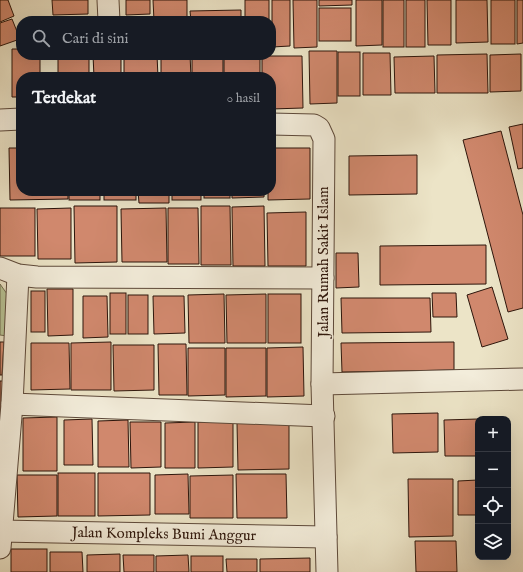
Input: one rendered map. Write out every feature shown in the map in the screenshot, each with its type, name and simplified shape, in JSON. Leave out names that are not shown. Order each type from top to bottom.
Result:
[{"type":"street","points":[[108,0],[109,16]]},
{"type":"street","points":[[0,120],[16,119]]},
{"type":"street","name":"Jalan Rumah Sakit Islam","points":[[276,124],[314,126],[319,128],[324,139],[322,384],[327,572]]},
{"type":"street","name":"Jalan Kompleks Bumi Anggur","points":[[323,278],[37,277],[9,271],[12,404],[1,537],[326,537]]},
{"type":"street","points":[[322,384],[523,379]]},
{"type":"street","points":[[12,404],[324,416]]},
{"type":"green space","points":[[0,284],[12,301],[7,336],[0,335]]},
{"type":"building","points":[[0,0],[8,0],[14,16],[0,22]]},
{"type":"building","points":[[52,0],[88,0],[88,14],[53,15]]},
{"type":"building","points":[[126,0],[150,0],[150,14],[126,15]]},
{"type":"building","points":[[153,0],[187,0],[187,16],[154,16]]},
{"type":"building","points":[[245,0],[269,0],[269,16],[245,16]]},
{"type":"building","points":[[272,0],[290,0],[290,46],[276,47],[276,16],[272,16]]},
{"type":"building","points":[[293,0],[317,0],[317,47],[294,48]]},
{"type":"building","points":[[319,0],[352,0],[352,5],[319,6]]},
{"type":"building","points":[[356,0],[382,0],[382,45],[356,46]]},
{"type":"building","points":[[383,0],[404,0],[404,47],[383,47]]},
{"type":"building","points":[[406,0],[425,0],[425,47],[406,47]]},
{"type":"building","points":[[427,0],[451,0],[451,45],[428,45]]},
{"type":"building","points":[[456,0],[487,0],[488,42],[456,43]]},
{"type":"building","points":[[491,0],[515,0],[515,44],[491,44]]},
{"type":"building","points":[[517,0],[523,0],[523,43],[517,44]]},
{"type":"building","points":[[319,8],[351,8],[351,41],[319,41]]},
{"type":"building","points":[[241,10],[241,16],[190,16],[190,11]]},
{"type":"building","points":[[12,19],[16,29],[16,40],[0,46],[0,23]]},
{"type":"building","points":[[12,49],[16,49],[16,60],[40,60],[40,72],[16,72],[16,97],[12,97]]},
{"type":"building","points":[[309,51],[337,51],[337,103],[310,104]]},
{"type":"building","points":[[338,52],[360,52],[360,96],[338,96]]},
{"type":"building","points":[[363,53],[390,53],[391,95],[363,95]]},
{"type":"building","points":[[487,54],[488,93],[437,93],[437,55]]},
{"type":"building","points":[[521,54],[521,91],[490,92],[490,55]]},
{"type":"building","points":[[276,56],[302,56],[303,108],[276,109],[276,72],[262,72],[262,60],[276,60]]},
{"type":"building","points":[[434,56],[435,93],[395,93],[394,57]]},
{"type":"building","points":[[58,60],[89,60],[89,72],[58,72]]},
{"type":"building","points":[[93,60],[121,60],[121,72],[94,72]]},
{"type":"building","points":[[124,60],[157,60],[158,72],[124,72]]},
{"type":"building","points":[[161,60],[190,60],[191,72],[161,72]]},
{"type":"building","points":[[192,60],[223,60],[223,72],[192,72]]},
{"type":"building","points":[[224,60],[260,60],[260,72],[224,72]]},
{"type":"building","points":[[523,124],[523,168],[518,169],[509,127]]},
{"type":"building","points":[[501,131],[523,215],[523,308],[508,312],[463,140]]},
{"type":"building","points":[[9,148],[16,148],[16,196],[68,196],[68,199],[10,200]]},
{"type":"building","points":[[276,148],[310,148],[310,199],[268,200],[268,196],[276,196]]},
{"type":"building","points":[[417,155],[417,194],[349,195],[349,156]]},
{"type":"building","points":[[69,196],[100,196],[100,200],[69,200]]},
{"type":"building","points":[[104,196],[136,196],[136,200],[104,200]]},
{"type":"building","points":[[138,196],[169,196],[169,203],[139,203]]},
{"type":"building","points":[[172,196],[201,196],[201,200],[172,200]]},
{"type":"building","points":[[204,196],[230,196],[230,198],[204,198]]},
{"type":"building","points":[[232,196],[264,196],[264,197],[232,198]]},
{"type":"building","points":[[74,206],[117,206],[117,262],[75,263]]},
{"type":"building","points":[[201,206],[230,206],[231,265],[201,265]]},
{"type":"building","points":[[264,206],[265,266],[233,266],[232,207]]},
{"type":"building","points":[[0,208],[35,208],[35,256],[0,256]]},
{"type":"building","points":[[71,208],[71,259],[38,259],[37,209]]},
{"type":"building","points":[[166,208],[167,262],[122,262],[121,209]]},
{"type":"building","points":[[168,208],[198,208],[199,264],[168,264]]},
{"type":"building","points":[[306,212],[306,266],[268,266],[267,213]]},
{"type":"building","points":[[486,245],[486,284],[380,285],[380,246]]},
{"type":"building","points":[[336,253],[358,253],[359,287],[336,288]]},
{"type":"building","points":[[492,287],[508,339],[482,347],[467,295]]},
{"type":"building","points":[[47,289],[73,289],[73,335],[48,336]]},
{"type":"building","points":[[31,291],[45,291],[45,332],[31,332]]},
{"type":"building","points":[[110,293],[126,293],[126,334],[110,334]]},
{"type":"building","points":[[432,293],[456,293],[457,317],[433,317]]},
{"type":"building","points":[[224,294],[225,343],[189,343],[188,295]]},
{"type":"building","points":[[266,294],[266,343],[227,343],[226,295]]},
{"type":"building","points":[[268,294],[301,294],[301,343],[268,343]]},
{"type":"building","points":[[128,295],[148,295],[148,334],[128,334]]},
{"type":"building","points":[[83,296],[107,296],[108,337],[83,338]]},
{"type":"building","points":[[153,296],[184,296],[185,333],[154,334]]},
{"type":"building","points":[[341,298],[430,298],[431,332],[342,333]]},
{"type":"building","points":[[0,342],[4,342],[2,375],[0,375]]},
{"type":"building","points":[[111,342],[111,390],[71,390],[71,343]]},
{"type":"building","points":[[454,342],[454,370],[342,372],[341,343]]},
{"type":"building","points":[[31,343],[69,343],[70,389],[31,390]]},
{"type":"building","points":[[158,344],[186,344],[187,395],[159,395]]},
{"type":"building","points":[[113,345],[154,345],[154,390],[114,391]]},
{"type":"building","points":[[303,347],[304,396],[267,397],[267,348]]},
{"type":"building","points":[[188,348],[225,348],[225,395],[188,396]]},
{"type":"building","points":[[226,348],[266,348],[266,396],[226,397]]},
{"type":"building","points":[[0,381],[4,381],[3,412],[0,411]]},
{"type":"building","points":[[438,413],[438,452],[393,453],[392,414]]},
{"type":"building","points":[[57,417],[57,471],[23,471],[23,418]]},
{"type":"building","points":[[92,419],[93,465],[64,465],[64,420]]},
{"type":"building","points":[[475,419],[475,456],[445,456],[444,420]]},
{"type":"building","points":[[128,420],[129,467],[98,467],[98,421]]},
{"type":"building","points":[[130,422],[161,422],[161,467],[131,468]]},
{"type":"building","points":[[195,422],[195,468],[165,468],[165,423]]},
{"type":"building","points":[[198,422],[233,422],[233,467],[198,468]]},
{"type":"building","points":[[289,422],[289,469],[238,470],[237,423]]},
{"type":"building","points":[[58,473],[95,473],[95,516],[58,516]]},
{"type":"building","points":[[98,473],[150,473],[150,515],[98,516]]},
{"type":"building","points":[[188,474],[189,514],[155,514],[155,475]]},
{"type":"building","points":[[236,474],[286,474],[287,518],[237,518]]},
{"type":"building","points":[[17,475],[57,475],[57,516],[18,517]]},
{"type":"building","points":[[233,475],[233,518],[190,518],[190,476]]},
{"type":"building","points":[[408,479],[453,479],[453,536],[409,537]]},
{"type":"building","points":[[475,480],[475,515],[458,515],[458,481]]},
{"type":"building","points":[[415,541],[456,541],[457,572],[416,572]]},
{"type":"building","points":[[11,549],[47,549],[47,572],[11,572]]},
{"type":"building","points":[[50,552],[82,552],[83,572],[50,572]]},
{"type":"building","points":[[120,554],[120,572],[87,572],[87,555]]},
{"type":"building","points":[[123,555],[154,555],[154,572],[124,572]]},
{"type":"building","points":[[188,555],[189,572],[156,572],[156,556]]},
{"type":"building","points":[[191,556],[223,556],[223,572],[191,572]]},
{"type":"building","points":[[310,558],[310,572],[260,572],[260,559]]},
{"type":"building","points":[[226,559],[257,559],[257,572],[227,572]]}]
